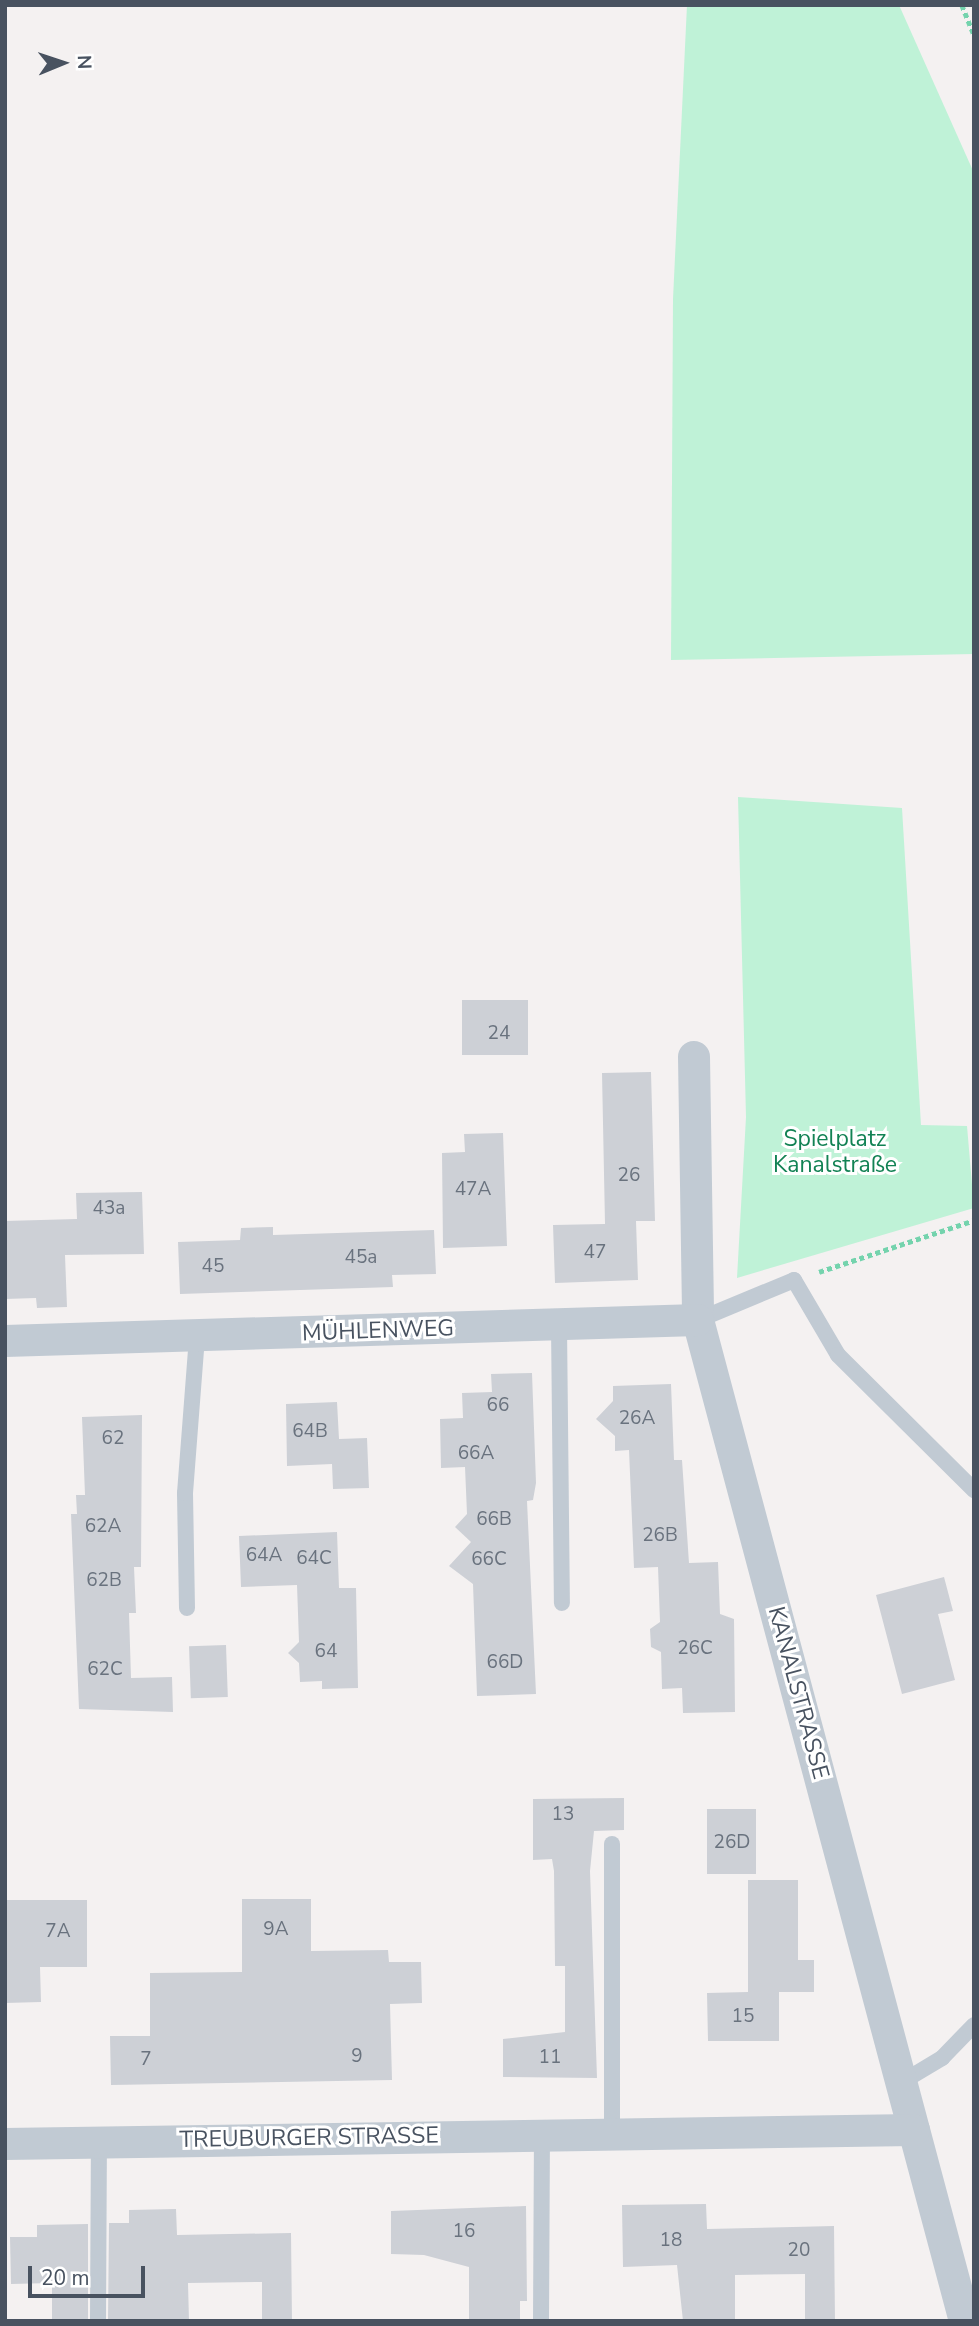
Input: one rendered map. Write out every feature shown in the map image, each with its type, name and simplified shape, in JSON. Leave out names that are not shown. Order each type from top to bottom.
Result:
[{"type":"street","name":"KANALSTRASSE","points":[[694,1057],[698,1320],[965,2321]]},
{"type":"street","name":"MÜHLENWEG","points":[[5,1341],[698,1320]]},
{"type":"street","name":"TREUBURGER STRASSE","points":[[5,2144],[542,2133],[914,2130]]},
{"type":"lane","points":[[698,1320],[794,1280],[838,1355],[974,1490]]},
{"type":"lane","points":[[559,1326],[562,1604]]},
{"type":"lane","points":[[187,1608],[185,1493],[197,1336]]},
{"type":"lane","points":[[612,1844],[612,2132]]},
{"type":"lane","points":[[902,2082],[942,2058],[974,2025]]},
{"type":"lane","points":[[541,2321],[542,2133]]},
{"type":"lane","points":[[98,2321],[99,2142]]},
{"type":"path","points":[[962,5],[974,34]]},
{"type":"path","points":[[794,1280],[974,1220]]},
{"type":"green space","points":[[687,5],[899,5],[974,173],[974,654],[671,660],[673,299]]},
{"type":"green space","name":"Spielplatz Kanalstraße","points":[[738,797],[902,808],[921,1125],[967,1126],[974,1208],[737,1278],[746,1117]]},
{"type":"building","points":[[462,1000],[528,1000],[528,1055],[462,1055]]},
{"type":"building","points":[[651,1072],[655,1221],[636,1221],[638,1280],[555,1283],[553,1225],[605,1224],[602,1073]]},
{"type":"building","points":[[503,1133],[507,1246],[443,1248],[442,1153],[465,1152],[464,1134]]},
{"type":"building","points":[[142,1192],[144,1254],[65,1255],[67,1307],[37,1308],[36,1298],[5,1299],[5,1221],[77,1219],[76,1193]]},
{"type":"building","points":[[273,1227],[273,1235],[434,1230],[436,1274],[392,1275],[393,1287],[180,1294],[178,1242],[240,1240],[241,1228]]},
{"type":"building","points":[[532,1373],[536,1483],[533,1500],[527,1501],[536,1694],[477,1696],[473,1584],[449,1566],[471,1542],[455,1527],[467,1514],[465,1467],[441,1468],[440,1419],[463,1418],[462,1393],[492,1392],[491,1374]]},
{"type":"building","points":[[671,1384],[674,1460],[682,1460],[689,1563],[718,1562],[720,1614],[734,1619],[735,1712],[683,1713],[682,1688],[662,1689],[661,1652],[651,1647],[650,1629],[660,1622],[658,1567],[634,1568],[629,1450],[615,1451],[615,1436],[596,1419],[613,1401],[613,1386]]},
{"type":"building","points":[[337,1402],[339,1439],[367,1438],[369,1488],[333,1489],[332,1464],[287,1466],[286,1404]]},
{"type":"building","points":[[142,1415],[141,1567],[134,1567],[136,1613],[129,1613],[131,1678],[172,1677],[173,1712],[79,1709],[71,1514],[77,1514],[76,1495],[85,1495],[82,1417]]},
{"type":"building","points":[[337,1532],[339,1588],[356,1588],[358,1688],[322,1689],[322,1681],[300,1682],[299,1663],[288,1653],[299,1642],[297,1585],[241,1587],[239,1536]]},
{"type":"building","points":[[944,1577],[953,1611],[938,1614],[955,1680],[902,1694],[876,1595]]},
{"type":"building","points":[[226,1645],[228,1697],[191,1698],[189,1646]]},
{"type":"building","points":[[624,1798],[624,1830],[594,1831],[590,1871],[597,2078],[503,2077],[503,2039],[565,2032],[565,1966],[555,1966],[554,1871],[552,1859],[533,1860],[533,1799]]},
{"type":"building","points":[[707,1809],[756,1809],[756,1874],[707,1874]]},
{"type":"building","points":[[748,1880],[798,1880],[798,1960],[814,1960],[814,1992],[779,1992],[779,2041],[708,2041],[707,1993],[748,1992]]},
{"type":"building","points":[[242,1899],[311,1899],[311,1951],[388,1950],[389,1962],[421,1962],[422,2003],[390,2004],[392,2080],[111,2085],[110,2036],[150,2036],[150,1973],[242,1972]]},
{"type":"building","points":[[5,1900],[87,1900],[87,1967],[40,1967],[41,2002],[5,2003]]},
{"type":"building","points":[[706,2204],[707,2229],[834,2226],[835,2321],[805,2321],[805,2274],[735,2275],[735,2321],[683,2321],[677,2265],[623,2267],[622,2205]]},
{"type":"building","points":[[526,2206],[527,2301],[520,2301],[520,2321],[469,2321],[469,2267],[424,2255],[391,2254],[391,2211]]},
{"type":"building","points":[[176,2209],[177,2235],[291,2233],[292,2321],[262,2321],[262,2282],[188,2283],[189,2321],[108,2321],[109,2223],[129,2223],[129,2210]]},
{"type":"building","points":[[88,2224],[88,2321],[52,2321],[52,2283],[11,2284],[10,2237],[37,2237],[37,2225]]}]
